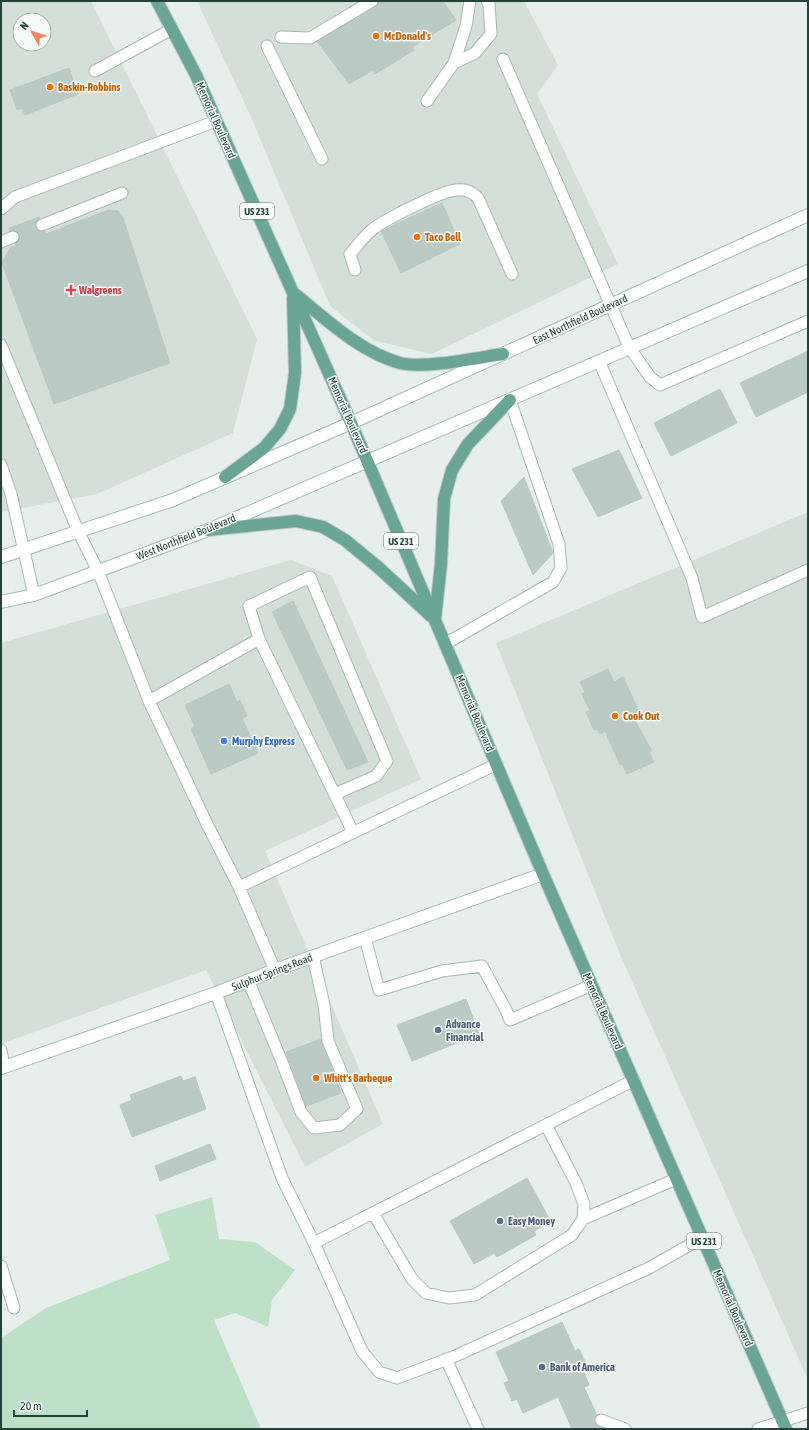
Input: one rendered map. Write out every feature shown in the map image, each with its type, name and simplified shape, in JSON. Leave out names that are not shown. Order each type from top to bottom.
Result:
[{"type":"main road","name":"Memorial Boulevard","points":[[157,1],[196,75],[368,461],[543,874],[784,1426]]},
{"type":"main road","name":"East Northfield Boulevard","points":[[351,423],[808,215]]},
{"type":"main road","points":[[368,461],[808,271]]},
{"type":"main road","points":[[293,293],[345,334],[374,352],[400,363],[432,364],[503,354]]},
{"type":"main road","points":[[225,477],[264,448],[280,429],[290,409],[295,373],[293,293]]},
{"type":"main road","points":[[435,620],[441,564],[444,499],[452,470],[468,444],[510,400]]},
{"type":"main road","points":[[1,557],[173,500],[351,423]]},
{"type":"main road","name":"West Northfield Boulevard","points":[[1,602],[34,595],[208,530],[368,461]]},
{"type":"main road","points":[[208,530],[296,521],[323,528],[344,540],[379,568],[435,620]]},
{"type":"main road","name":"Sulphur Springs Road","points":[[2,1067],[216,993],[312,956],[543,874]]},
{"type":"lane","points":[[281,37],[310,38],[372,1]]},
{"type":"lane","points":[[427,101],[454,63],[466,26],[470,1]]},
{"type":"lane","points":[[454,63],[474,53],[491,34],[489,4],[487,1]]},
{"type":"lane","points":[[96,71],[172,29]]},
{"type":"lane","points":[[267,46],[322,159]]},
{"type":"lane","points":[[503,59],[629,348],[650,378],[660,385],[808,321]]},
{"type":"lane","points":[[1,209],[15,197],[216,121]]},
{"type":"lane","points":[[355,270],[350,254],[371,230],[382,222],[440,195],[455,190],[466,190],[475,194],[479,200],[512,274]]},
{"type":"lane","points":[[42,225],[122,193]]},
{"type":"lane","points":[[1,242],[13,237]]},
{"type":"lane","points":[[1,344],[78,531],[98,571],[149,701],[206,822],[239,887],[275,970]]},
{"type":"lane","points":[[599,361],[692,578],[702,617],[808,570]]},
{"type":"lane","points":[[445,644],[553,582],[561,568],[559,544],[510,400]]},
{"type":"lane","points":[[1,466],[11,494],[34,595]]},
{"type":"lane","points":[[335,794],[376,776],[387,761],[310,577],[249,606],[259,639],[353,832]]},
{"type":"lane","points":[[149,701],[259,639]]},
{"type":"lane","points":[[239,887],[496,764]]},
{"type":"lane","points":[[365,938],[379,990],[442,971],[482,966],[510,1020],[592,986]]},
{"type":"lane","points":[[248,980],[301,1112],[314,1128],[340,1125],[357,1109],[328,1041],[324,1005],[312,956]]},
{"type":"lane","points":[[216,993],[282,1178],[314,1244],[362,1352],[379,1372],[397,1378],[446,1360],[649,1268],[702,1238]]},
{"type":"lane","points":[[1,1050],[2,1067]]},
{"type":"lane","points":[[314,1244],[634,1080]]},
{"type":"lane","points":[[373,1213],[412,1280],[426,1292],[449,1298],[475,1295],[572,1235],[583,1219],[584,1204],[576,1183],[546,1125]]},
{"type":"lane","points":[[583,1219],[676,1179]]},
{"type":"lane","points":[[1,1266],[14,1308]]},
{"type":"lane","points":[[446,1360],[478,1429]]},
{"type":"lane","points":[[758,1429],[784,1426],[808,1412]]},
{"type":"lane","points":[[601,1420],[625,1429]]},
{"type":"shaded area","points":[[1,1],[91,1],[257,339],[233,433],[97,494],[1,512]]},
{"type":"shaded area","points":[[197,1],[524,1],[558,65],[537,94],[618,264],[432,354],[375,341],[330,306],[251,117]]},
{"type":"shaded area","points":[[808,512],[808,1380],[619,952],[496,643]]},
{"type":"shaded area","points":[[291,560],[332,576],[421,779],[265,851],[383,1124],[305,1167],[206,970],[1,1044],[1,643]]},
{"type":"green space","points":[[212,1197],[219,1239],[255,1242],[295,1270],[272,1300],[268,1327],[235,1313],[214,1320],[261,1429],[1,1429],[1,1338],[46,1308],[170,1260],[155,1215]]},
{"type":"building","points":[[374,1],[403,1],[404,3],[407,1],[443,1],[456,20],[412,47],[414,50],[375,74],[373,70],[349,84],[316,40]]},
{"type":"building","points":[[69,68],[78,94],[25,115],[22,108],[17,110],[10,90]]},
{"type":"building","points":[[442,203],[460,244],[401,273],[381,231]]},
{"type":"building","points":[[108,210],[118,211],[123,218],[170,363],[54,404],[2,263],[10,248],[16,246],[9,228],[39,217],[46,234]]},
{"type":"building","points":[[808,351],[808,392],[756,417],[740,383]]},
{"type":"building","points":[[720,389],[737,423],[671,456],[654,423]]},
{"type":"building","points":[[619,450],[642,498],[598,517],[572,469]]},
{"type":"building","points":[[524,477],[553,553],[533,575],[501,501]]},
{"type":"building","name":"Murphy Express","points":[[293,601],[368,762],[347,770],[272,612]]},
{"type":"building","points":[[608,669],[614,682],[623,677],[640,714],[633,717],[652,751],[649,752],[654,762],[627,774],[622,764],[620,765],[605,731],[600,734],[597,729],[594,730],[586,712],[590,710],[582,694],[585,692],[580,682]]},
{"type":"building","name":"Murphy Express","points":[[229,684],[237,702],[240,700],[247,716],[242,718],[258,753],[211,774],[191,729],[195,727],[185,705]]},
{"type":"building","name":"Advance Financial","points":[[466,999],[479,1034],[412,1061],[397,1025]]},
{"type":"building","name":"Whitt's Barbeque","points":[[322,1039],[327,1053],[331,1052],[335,1062],[330,1063],[341,1093],[306,1106],[286,1052]]},
{"type":"building","points":[[181,1076],[183,1081],[195,1077],[206,1109],[132,1137],[120,1105],[132,1100],[130,1095]]},
{"type":"building","points":[[210,1144],[216,1159],[160,1181],[155,1166]]},
{"type":"building","name":"Easy Money","points":[[527,1178],[551,1222],[534,1231],[536,1235],[497,1257],[494,1253],[474,1264],[450,1221]]},
{"type":"building","points":[[562,1322],[575,1351],[579,1349],[588,1368],[583,1370],[589,1385],[584,1387],[603,1429],[572,1429],[558,1397],[523,1413],[517,1399],[512,1401],[504,1383],[509,1381],[496,1352]]},
{"type":"place","name":"McDonald's","points":[[376,36]]},
{"type":"place","name":"Baskin-Robbins","points":[[50,87]]},
{"type":"place","name":"Taco Bell","points":[[417,237]]},
{"type":"place","name":"Walgreens","points":[[71,290]]},
{"type":"place","name":"Cook Out","points":[[615,716]]},
{"type":"place","name":"Murphy Express","points":[[224,741]]},
{"type":"place","name":"Advance Financial","points":[[438,1030]]},
{"type":"place","name":"Whitt's Barbeque","points":[[316,1078]]},
{"type":"place","name":"Easy Money","points":[[500,1221]]},
{"type":"place","name":"Bank of America","points":[[542,1367]]}]
